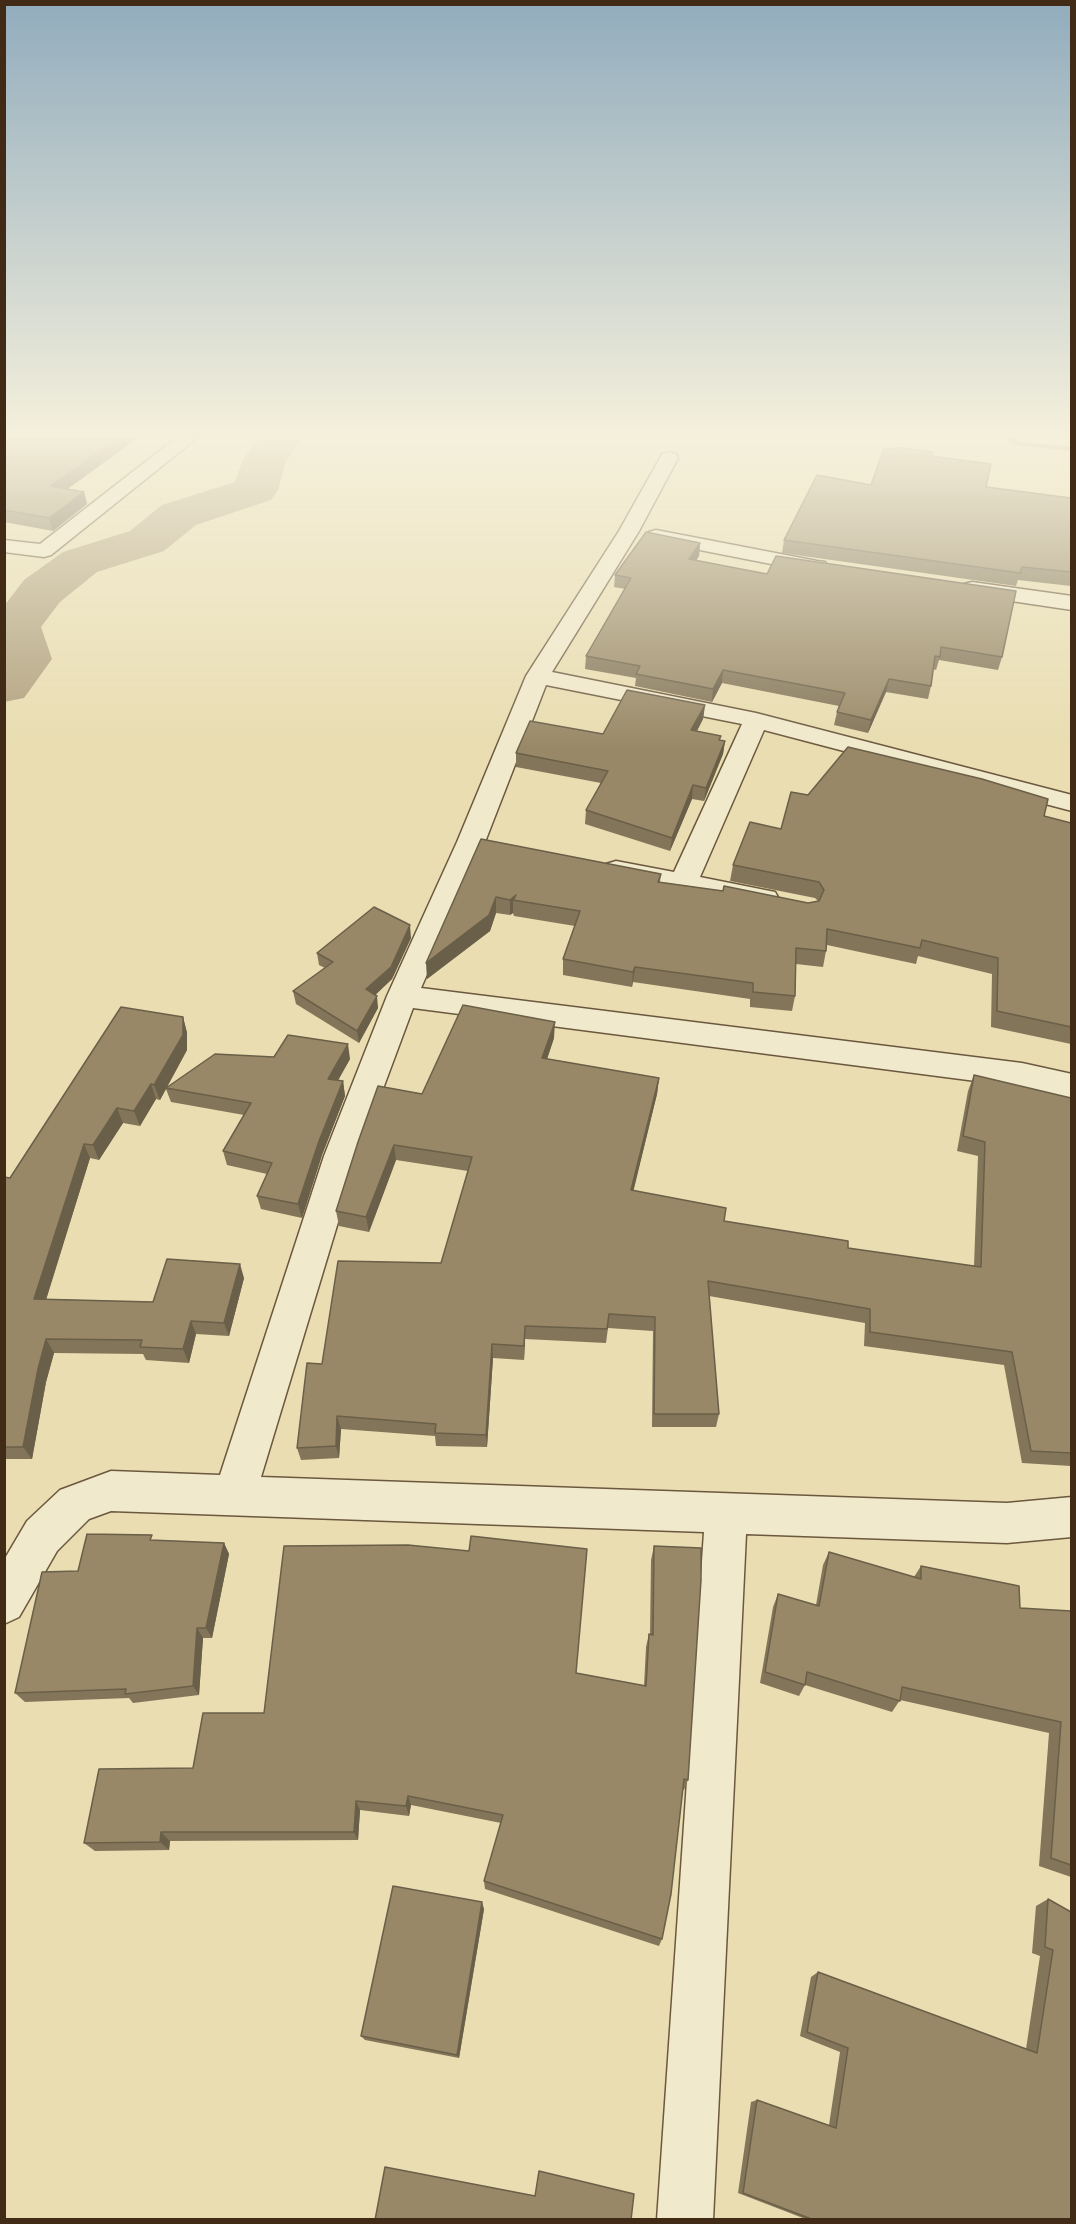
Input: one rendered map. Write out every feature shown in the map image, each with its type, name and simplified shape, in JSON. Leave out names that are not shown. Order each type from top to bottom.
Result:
[{"type":"street","points":[[4,546],[44,551],[56,542]]},
{"type":"street","points":[[234,1497],[341,1156],[402,996],[482,844],[538,676],[622,542]]},
{"type":"street","points":[[683,542],[773,560],[842,570]]},
{"type":"street","points":[[957,586],[1071,603]]},
{"type":"street","points":[[538,676],[756,720],[1071,803]]},
{"type":"street","points":[[683,883],[756,720]]},
{"type":"street","points":[[594,865],[794,905]]},
{"type":"street","points":[[402,996],[1022,1075],[1071,1086]]},
{"type":"street","points":[[4,1602],[42,1536],[75,1504],[111,1491],[1007,1523],[1071,1517]]},
{"type":"street","points":[[685,2220],[726,1513]]},
{"type":"building","points":[[639,542],[694,542],[700,543],[689,559],[767,574],[776,556],[1016,591],[1002,657],[941,647],[940,657],[935,656],[931,686],[889,679],[871,720],[837,712],[845,693],[723,670],[713,689],[636,674],[640,666],[586,656],[631,578],[615,575]]},
{"type":"building","points":[[797,542],[1071,542],[1071,572],[1022,567],[1020,573]]},
{"type":"building","points":[[627,690],[705,705],[691,730],[721,736],[719,740],[725,741],[706,788],[693,785],[672,838],[586,810],[608,771],[516,753],[530,721],[603,734]]},
{"type":"building","points":[[848,747],[982,779],[1048,799],[1044,816],[1071,823],[1071,1027],[997,1011],[998,958],[922,940],[920,948],[827,929],[826,951],[796,948],[795,996],[753,992],[753,983],[635,967],[633,972],[563,959],[580,911],[513,900],[516,895],[510,900],[496,897],[489,915],[426,963],[481,839],[661,874],[658,882],[723,891],[724,886],[808,903],[819,901],[824,890],[819,882],[733,865],[750,822],[781,829],[791,792],[808,795]]},
{"type":"building","points":[[374,907],[410,925],[391,967],[366,989],[377,996],[357,1031],[293,991],[333,962],[317,953]]},
{"type":"building","points":[[463,1005],[555,1022],[542,1058],[659,1078],[631,1190],[726,1208],[724,1221],[848,1241],[848,1248],[981,1267],[985,1142],[963,1136],[974,1075],[1071,1098],[1071,1453],[1031,1451],[1012,1352],[870,1332],[870,1309],[708,1281],[719,1414],[654,1414],[655,1317],[609,1314],[607,1329],[525,1326],[524,1346],[492,1344],[486,1435],[435,1433],[436,1424],[337,1416],[336,1446],[297,1448],[307,1363],[322,1364],[338,1261],[441,1263],[472,1157],[394,1145],[366,1217],[336,1211],[378,1086],[422,1094]]},
{"type":"building","points":[[121,1007],[183,1017],[183,1035],[154,1085],[151,1084],[134,1111],[117,1108],[93,1145],[84,1144],[34,1299],[153,1302],[167,1259],[240,1264],[224,1323],[191,1321],[183,1349],[140,1347],[142,1340],[46,1339],[23,1447],[4,1447],[4,1177],[10,1178]]},
{"type":"building","points":[[288,1035],[348,1044],[328,1079],[343,1081],[319,1141],[298,1204],[257,1196],[272,1163],[223,1151],[251,1103],[166,1088],[215,1054],[274,1057]]},
{"type":"building","points":[[87,1534],[152,1535],[150,1540],[224,1543],[206,1628],[197,1628],[193,1686],[125,1694],[126,1689],[15,1693],[42,1572],[78,1571]]},
{"type":"building","points":[[471,1536],[587,1549],[576,1673],[646,1686],[649,1634],[653,1635],[654,1546],[701,1548],[688,1780],[684,1779],[671,1894],[662,1939],[484,1881],[503,1815],[408,1796],[406,1806],[356,1801],[354,1832],[161,1832],[160,1842],[84,1843],[99,1769],[193,1768],[203,1713],[264,1713],[284,1546],[408,1545],[469,1551]]},
{"type":"building","points":[[829,1552],[921,1579],[921,1566],[1019,1586],[1020,1608],[1071,1611],[1071,1865],[1051,1858],[1061,1722],[902,1687],[900,1701],[807,1672],[805,1685],[765,1672],[778,1594],[819,1606]]},
{"type":"building","points":[[393,1886],[482,1902],[457,2055],[361,2036]]},
{"type":"building","points":[[1048,1899],[1071,1912],[1071,2220],[814,2220],[743,2193],[757,2100],[836,2128],[848,2048],[807,2032],[818,1972],[1037,2053],[1053,1950],[1045,1947]]},
{"type":"building","points":[[385,2167],[535,2196],[539,2171],[634,2194],[631,2220],[375,2220]]},
{"type":"waterway","points":[[4,686],[25,659],[15,627],[42,591],[80,562],[144,542]]}]
